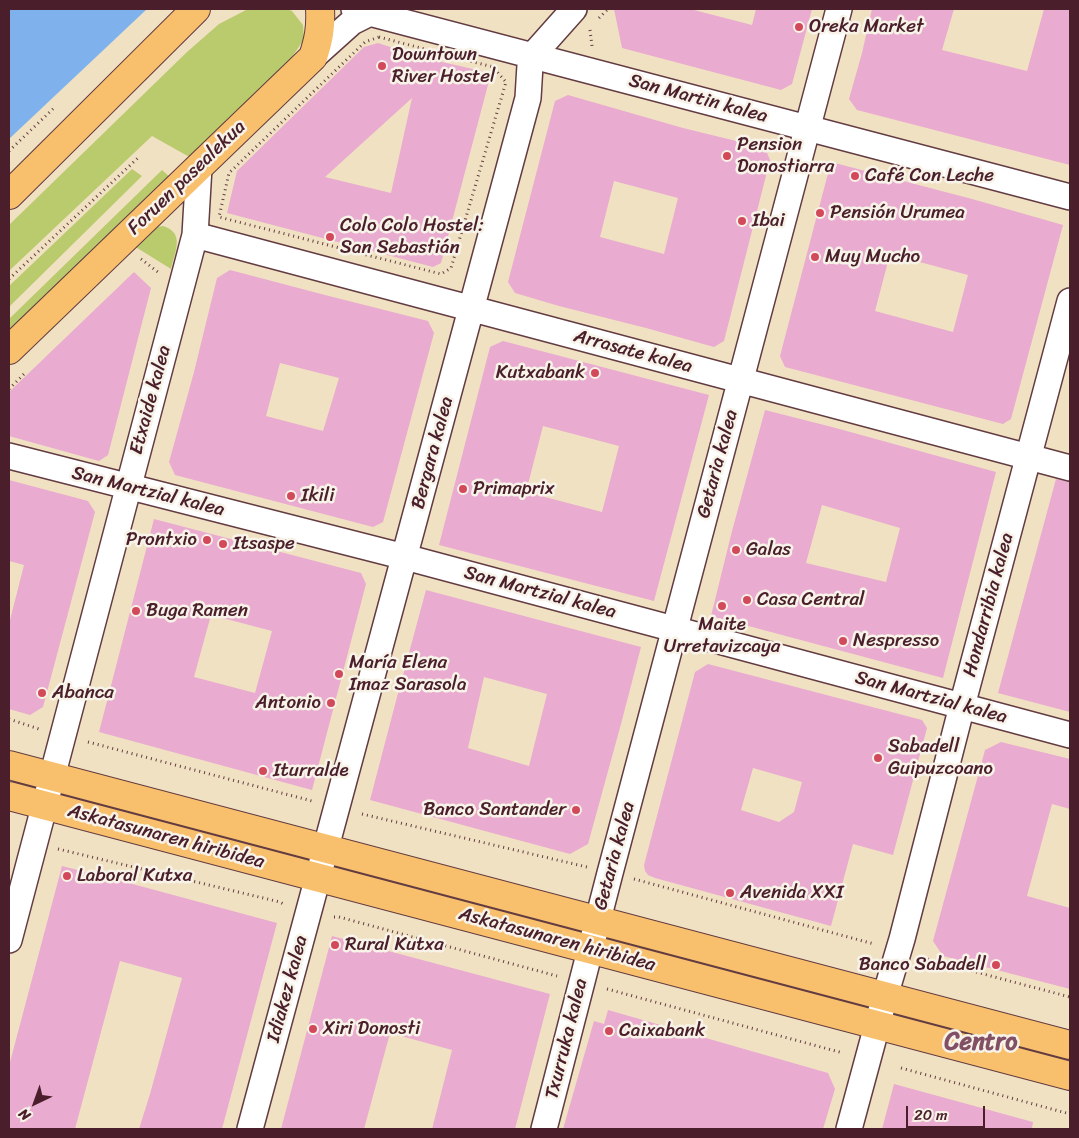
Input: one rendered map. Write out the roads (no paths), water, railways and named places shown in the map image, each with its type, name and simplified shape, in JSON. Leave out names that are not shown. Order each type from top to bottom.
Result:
[{"type":"main road","points":[[313,57],[319,40],[320,9]]},
{"type":"main road","points":[[9,195],[195,11]]},
{"type":"main road","name":"Foruen pasealekua","points":[[9,350],[313,57]]},
{"type":"main road","name":"Askatasunaren hiribidea","points":[[9,765],[1070,1045]]},
{"type":"main road","name":"Askatasunaren hiribidea","points":[[9,796],[1070,1076]]},
{"type":"street","points":[[532,55],[574,9]]},
{"type":"street","name":"Getaria kalea","points":[[598,920],[839,9]]},
{"type":"street","name":"Foruen pasealekua","points":[[313,57],[362,11]]},
{"type":"street","name":"San Martin kalea","points":[[362,11],[1070,197]]},
{"type":"street","name":"Bergara kalea","points":[[326,848],[528,98],[532,55]]},
{"type":"street","name":"Etxaide kalea","points":[[52,776],[195,235],[199,167]]},
{"type":"street","name":"Arrasate kalea","points":[[195,235],[1070,468]]},
{"type":"street","name":"Hondarribia kalea","points":[[849,1129],[899,951],[1070,301]]},
{"type":"street","name":"San Martzial kalea","points":[[9,456],[405,557],[1070,735]]},
{"type":"street","name":"Askatasunaren hiribidea","points":[[44,805],[52,776]]},
{"type":"street","points":[[9,940],[44,805]]},
{"type":"street","name":"Idiakez kalea","points":[[250,1129],[326,848]]},
{"type":"street","name":"Txurruka kalea","points":[[544,1129],[598,920]]},
{"type":"water","points":[[9,9],[147,9],[9,139]]},
{"type":"place","name":"Oreka Market","points":[[799,27]]},
{"type":"place","name":"Downtown River Hostel","points":[[382,66]]},
{"type":"place","name":"Pension Donostiarra","points":[[727,156]]},
{"type":"place","name":"Café Con Leche","points":[[855,176]]},
{"type":"place","name":"Pensión Urumea","points":[[820,213]]},
{"type":"place","name":"Ibai","points":[[742,221]]},
{"type":"place","name":"Colo Colo Hostel: San Sebastián","points":[[330,237]]},
{"type":"place","name":"Muy Mucho","points":[[815,257]]},
{"type":"place","name":"Kutxabank","points":[[595,373]]},
{"type":"place","name":"Primaprix","points":[[463,489]]},
{"type":"place","name":"Ikili","points":[[291,496]]},
{"type":"place","name":"Prontxio","points":[[207,540]]},
{"type":"place","name":"Itsaspe","points":[[223,544]]},
{"type":"place","name":"Galas","points":[[736,550]]},
{"type":"place","name":"Casa Central","points":[[747,600]]},
{"type":"place","name":"Maite Urretavizcaya","points":[[722,606]]},
{"type":"place","name":"Buga Ramen","points":[[136,611]]},
{"type":"place","name":"Nespresso","points":[[843,641]]},
{"type":"place","name":"María Elena Imaz Sarasola","points":[[339,674]]},
{"type":"place","name":"Abanca","points":[[42,693]]},
{"type":"place","name":"Antonio","points":[[331,703]]},
{"type":"place","name":"Sabadell Guipuzcoano","points":[[878,758]]},
{"type":"place","name":"Iturralde","points":[[263,771]]},
{"type":"place","name":"Banco Santander","points":[[576,810]]},
{"type":"place","name":"Laboral Kutxa","points":[[67,876]]},
{"type":"place","name":"Avenida XXI","points":[[730,893]]},
{"type":"place","name":"Rural Kutxa","points":[[335,945]]},
{"type":"place","name":"Banco Sabadell","points":[[996,965]]},
{"type":"place","name":"Xiri Donosti","points":[[313,1029]]},
{"type":"place","name":"Caixabank","points":[[609,1031]]},
{"type":"district","name":"Centro","points":[[981,1043]]}]
